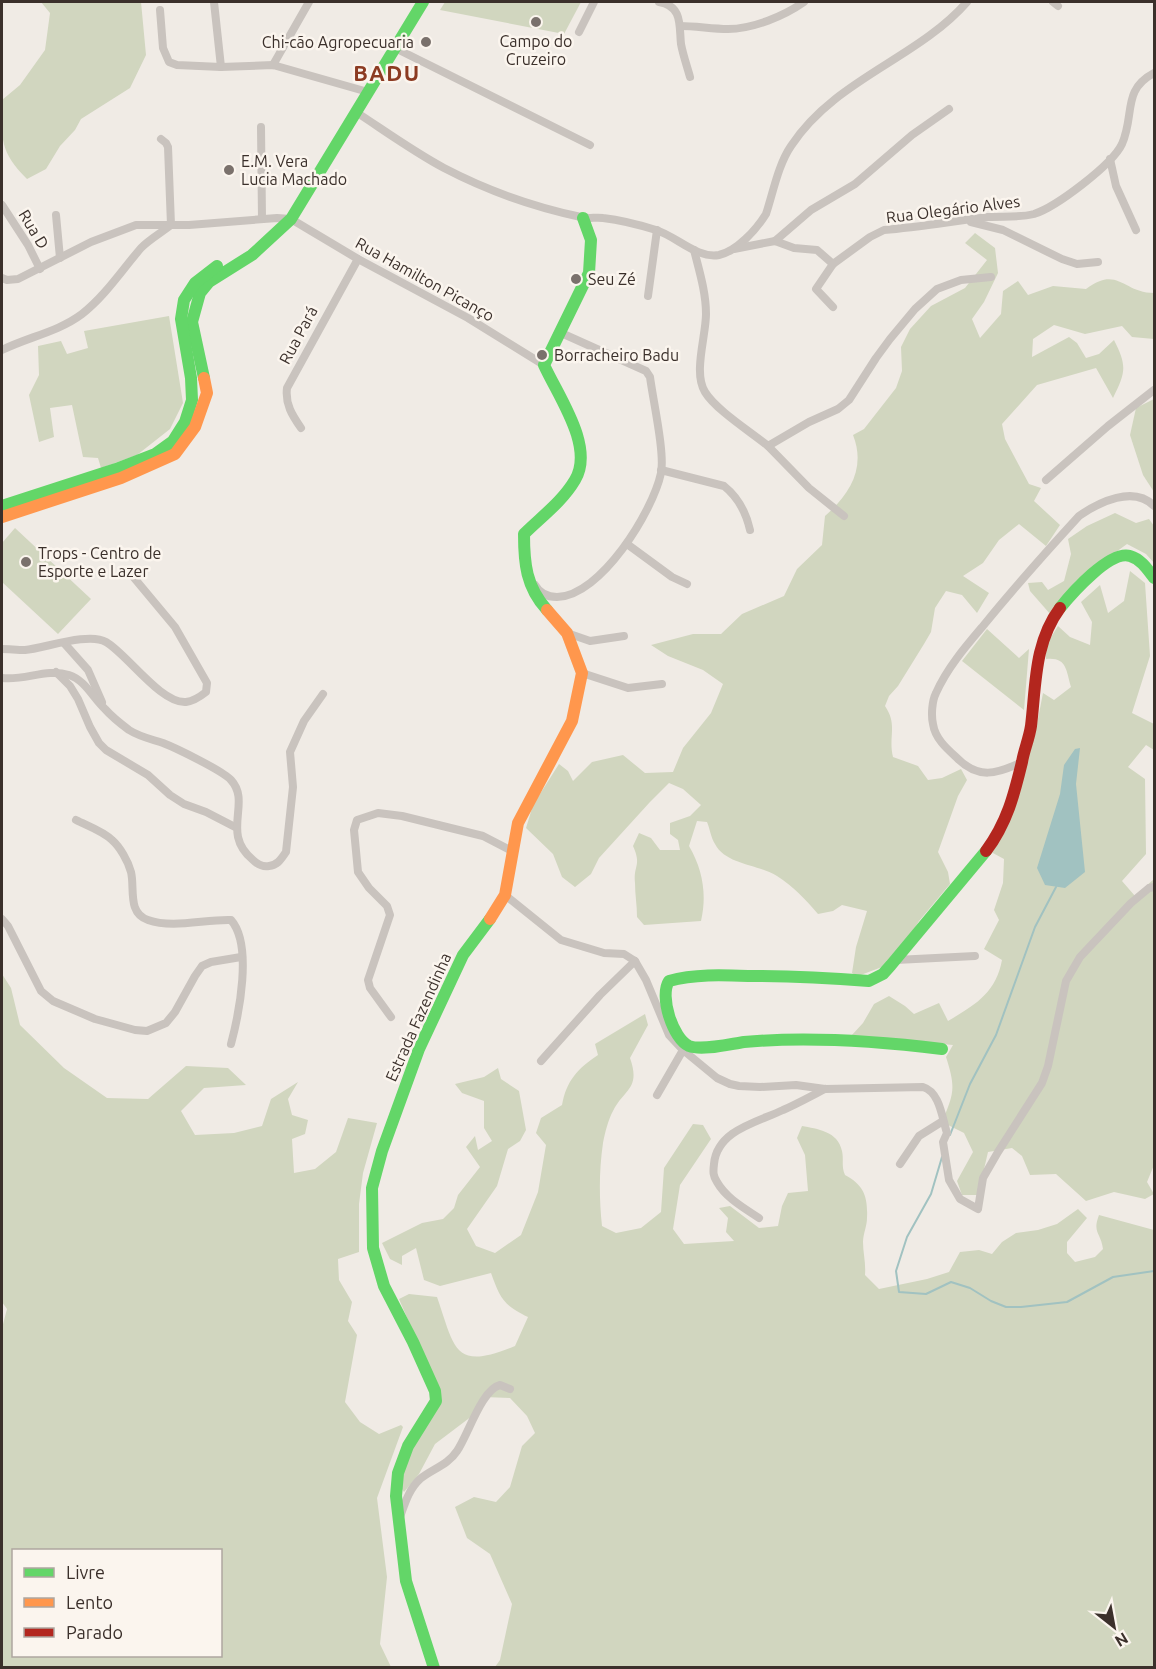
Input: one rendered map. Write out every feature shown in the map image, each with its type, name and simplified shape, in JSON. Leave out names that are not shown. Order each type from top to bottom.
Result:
[{"type":"street","points":[[214,2],[221,67]]},
{"type":"street","points":[[273,65],[309,2]]},
{"type":"street","points":[[2,517],[121,478],[175,454],[186,441],[195,427],[207,393],[192,322],[200,293],[209,282],[252,255],[291,219],[423,2]]},
{"type":"street","points":[[579,32],[594,2]]},
{"type":"street","points":[[659,2],[668,3],[672,7],[680,26],[681,45],[690,77]]},
{"type":"street","points":[[680,26],[729,29],[741,27],[770,20],[804,2]]},
{"type":"street","points":[[733,250],[760,224],[766,214],[784,159],[804,129],[854,84],[941,27],[967,2]]},
{"type":"street","points":[[160,10],[165,55],[169,62],[177,65],[221,67],[273,65],[368,92]]},
{"type":"street","points":[[395,48],[590,145]]},
{"type":"street","name":"Rua Olegário Alves","points":[[833,307],[816,289],[833,264],[870,237],[884,230],[987,217],[1022,216],[1052,207],[1110,159],[1121,145],[1136,87],[1143,79],[1155,73]]},
{"type":"street","points":[[356,112],[443,167],[523,201],[584,218],[607,218],[657,230],[672,236],[694,250],[720,255],[775,241],[811,210],[855,184],[912,135],[949,109]]},
{"type":"street","points":[[261,127],[262,219]]},
{"type":"street","points":[[161,140],[168,147],[171,225]]},
{"type":"street","points":[[1110,159],[1116,186],[1136,230]]},
{"type":"street","name":"Rua D","points":[[2,205],[28,245],[40,269]]},
{"type":"street","points":[[56,215],[60,258]]},
{"type":"street","points":[[584,218],[591,240],[589,273],[544,365],[575,430],[582,461],[579,472],[571,485],[524,534],[522,549],[524,564],[531,586],[542,605],[567,633],[582,673],[627,688],[662,684]]},
{"type":"street","points":[[2,278],[18,279],[91,242],[136,225],[291,219]]},
{"type":"street","name":"Rua Hamilton Picanço","points":[[291,219],[358,259],[468,318],[544,365]]},
{"type":"street","points":[[968,221],[1003,230],[1062,260],[1077,264],[1098,262]]},
{"type":"street","points":[[2,350],[20,340],[57,328],[84,312],[143,246],[171,225]]},
{"type":"street","points":[[648,296],[657,230]]},
{"type":"street","points":[[775,241],[794,248],[817,250],[833,264]]},
{"type":"street","points":[[2,506],[112,471],[163,450],[177,437],[192,407],[193,389],[179,318],[187,292],[210,270],[248,248],[262,244]]},
{"type":"street","points":[[694,250],[702,282],[706,313],[700,377],[703,390],[711,400],[768,446],[809,488],[844,516]]},
{"type":"street","name":"Rua Pará","points":[[302,428],[294,418],[286,400],[287,388],[358,259]]},
{"type":"street","points":[[768,446],[849,400],[876,358],[915,309],[937,289],[961,280],[991,277]]},
{"type":"street","points":[[522,549],[536,588],[549,597],[563,597],[579,590],[604,572],[627,544],[657,487],[662,470],[650,377],[646,371],[559,332]]},
{"type":"street","points":[[1046,480],[1155,390]]},
{"type":"street","points":[[662,470],[724,486],[733,493],[740,504],[750,530]]},
{"type":"street","points":[[1022,762],[1001,772],[990,774],[971,769],[958,760],[939,741],[933,724],[933,704],[936,693],[957,657],[1004,599],[1079,516],[1093,507],[1116,498],[1145,498],[1155,506]]},
{"type":"street","points":[[627,544],[672,577],[687,584]]},
{"type":"street","points":[[942,1049],[888,1042],[830,1040],[761,1041],[689,1047],[676,1034],[665,995],[665,987],[676,977],[869,981],[883,974],[978,861],[1002,826],[1012,806],[1031,724],[1036,663],[1049,624],[1057,612],[1084,582],[1105,564],[1121,555],[1131,554],[1140,559],[1155,578]]},
{"type":"street","points":[[2,649],[24,650],[87,637],[104,640],[165,694],[187,702],[207,692],[207,683],[176,627],[130,573]]},
{"type":"street","points":[[567,633],[590,641],[624,636]]},
{"type":"street","points":[[64,643],[88,670],[105,711]]},
{"type":"street","points":[[56,672],[70,686],[90,727],[106,750],[148,775],[184,804],[235,827]]},
{"type":"street","points":[[2,678],[12,680],[56,672],[80,680],[105,711],[140,736],[183,753],[232,780],[240,805],[235,827],[245,853],[265,867],[273,866],[286,852],[293,788],[290,752],[304,721],[322,694]]},
{"type":"street","name":"Estrada Fazendinha","points":[[434,1668],[406,1581],[396,1496],[398,1473],[408,1446],[436,1401],[435,1391],[384,1286],[373,1248],[372,1188],[402,1092],[434,1017],[463,955],[488,925],[505,895],[518,823],[572,721],[582,673]]},
{"type":"street","points":[[391,1017],[370,988],[368,980],[390,915],[387,906],[369,888],[358,872],[354,830],[357,820],[378,813],[402,816],[483,836],[512,851]]},
{"type":"street","points":[[76,820],[112,840],[123,854],[131,871],[136,910],[142,917],[149,921],[167,923],[231,920],[238,934],[242,981],[239,1014],[231,1044]]},
{"type":"street","points":[[505,895],[561,940],[604,953],[624,954],[635,961],[646,980],[669,1035],[683,1050],[717,1078],[730,1084],[760,1087],[796,1084],[825,1089],[923,1087],[930,1089],[935,1096],[947,1133],[943,1142],[949,1180],[955,1194],[978,1209],[983,1178],[1042,1083],[1048,1066],[1066,981],[1080,957],[1131,903],[1149,888],[1155,887]]},
{"type":"street","points":[[2,919],[8,926],[41,991],[53,1001],[95,1019],[135,1030],[147,1031],[166,1023],[202,966],[211,962],[241,957]]},
{"type":"street","points":[[896,960],[975,956]]},
{"type":"street","points":[[541,1061],[592,1003],[635,961]]},
{"type":"street","points":[[657,1095],[683,1050]]},
{"type":"street","points":[[759,1218],[729,1197],[717,1184],[713,1174],[719,1147],[748,1124],[783,1111],[825,1089]]},
{"type":"street","points":[[900,1164],[919,1136],[943,1121]]},
{"type":"street","points":[[400,1516],[411,1489],[419,1480],[448,1462],[459,1449],[490,1390],[500,1385],[510,1389]]},
{"type":"green space","points":[[41,2],[141,2],[146,55],[130,88],[81,119],[46,169],[27,179],[12,161],[4,144],[2,100],[20,85],[45,50],[50,13]]},
{"type":"green space","name":"Campo do Cruzeiro","points":[[445,2],[581,2],[564,34],[440,10]]},
{"type":"green space","points":[[975,233],[995,248],[998,273],[984,302],[972,319],[980,338],[1001,314],[1003,291],[1018,281],[1028,295],[1053,286],[1086,289],[1097,282],[1113,280],[1143,292],[1154,293],[1154,339],[1132,337],[1122,326],[1085,334],[1054,325],[1033,339],[1032,357],[1069,337],[1077,343],[1086,358],[1099,354],[1114,340],[1123,363],[1120,382],[1113,398],[1096,368],[1037,385],[1002,424],[1005,439],[1029,484],[1041,488],[1034,501],[1060,525],[1046,546],[1019,524],[999,540],[983,563],[963,576],[989,593],[977,613],[962,595],[946,591],[935,608],[931,632],[898,686],[889,696],[885,706],[892,725],[893,757],[918,766],[928,780],[942,778],[961,769],[967,780],[958,796],[938,852],[948,872],[950,884],[919,921],[900,952],[882,967],[858,976],[852,973],[856,947],[867,911],[842,905],[833,911],[818,914],[777,876],[734,860],[720,851],[712,839],[707,822],[697,821],[689,846],[701,873],[704,902],[701,921],[644,925],[637,917],[635,892],[637,862],[633,846],[639,833],[651,838],[660,850],[680,850],[678,840],[670,834],[670,823],[690,816],[701,805],[683,789],[669,783],[599,858],[591,874],[575,887],[562,877],[553,854],[526,828],[533,805],[559,764],[568,771],[573,781],[592,762],[623,755],[645,773],[673,772],[683,748],[711,713],[723,684],[703,670],[668,656],[651,645],[693,634],[721,634],[742,614],[784,596],[797,569],[822,545],[825,516],[842,499],[853,480],[858,458],[853,435],[864,429],[896,388],[902,371],[901,347],[910,329],[931,306],[965,288],[987,260],[965,243]]},
{"type":"green space","points":[[169,316],[183,403],[170,429],[137,455],[101,468],[98,458],[83,457],[72,405],[50,408],[54,437],[39,442],[29,395],[39,375],[38,346],[61,341],[67,354],[88,348],[84,331]]},
{"type":"green space","points":[[1154,399],[1154,492],[1143,475],[1130,435],[1136,408]]},
{"type":"green space","points":[[1115,513],[1136,523],[1149,519],[1154,526],[1154,563],[1146,554],[1127,544],[1076,581],[1051,615],[1030,591],[1028,583],[1042,582],[1048,590],[1064,581],[1071,554],[1068,539],[1087,526]]},
{"type":"green space","name":"Trops - Centro de Esporte e Lazer","points":[[15,528],[91,599],[58,634],[2,582],[2,543]]},
{"type":"green space","points":[[1130,571],[1145,583],[1150,656],[1132,713],[1154,724],[1154,750],[1146,745],[1128,767],[1145,779],[1146,854],[1122,881],[1135,896],[1154,879],[1154,1165],[1147,1182],[1154,1194],[1145,1199],[1114,1192],[1086,1201],[1056,1174],[1030,1175],[1022,1156],[1012,1148],[988,1152],[978,1195],[962,1195],[957,1181],[973,1152],[964,1133],[942,1122],[952,1090],[946,1057],[953,1045],[851,1036],[863,1023],[874,1004],[889,996],[914,1014],[939,1003],[948,1021],[983,997],[995,981],[1002,960],[984,949],[999,920],[994,910],[1003,883],[1004,859],[991,852],[1035,734],[1043,693],[1054,700],[1071,687],[1062,662],[1046,659],[1045,647],[1058,626],[1070,637],[1090,645],[1092,622],[1081,602],[1100,585],[1108,613],[1124,601]]},
{"type":"green space","points":[[987,629],[1019,658],[1029,649],[1024,710],[962,661]]},
{"type":"green space","points":[[2,974],[11,988],[20,1025],[64,1068],[107,1098],[148,1099],[186,1066],[228,1068],[246,1085],[204,1088],[181,1111],[195,1135],[234,1133],[262,1126],[271,1099],[298,1082],[288,1099],[292,1115],[308,1120],[305,1134],[292,1139],[294,1173],[315,1169],[336,1152],[348,1118],[377,1123],[363,1173],[359,1204],[359,1252],[338,1259],[339,1280],[352,1302],[348,1321],[357,1335],[345,1402],[360,1422],[379,1434],[401,1425],[403,1427],[377,1498],[387,1577],[380,1644],[391,1667],[2,1667],[2,1328],[7,1309],[2,1302]]},
{"type":"green space","points":[[645,1014],[648,1025],[630,1058],[634,1076],[632,1083],[611,1115],[603,1143],[600,1184],[602,1226],[616,1233],[641,1228],[661,1212],[664,1168],[693,1124],[703,1125],[711,1139],[680,1185],[673,1229],[684,1244],[734,1241],[726,1232],[728,1218],[719,1208],[730,1206],[759,1228],[778,1226],[782,1206],[788,1193],[808,1191],[805,1155],[797,1138],[802,1126],[814,1128],[832,1135],[840,1144],[845,1175],[857,1183],[864,1192],[867,1211],[863,1242],[865,1275],[879,1289],[949,1272],[960,1252],[979,1250],[992,1254],[1002,1242],[1016,1233],[1057,1224],[1078,1209],[1087,1218],[1067,1242],[1067,1253],[1075,1262],[1095,1257],[1103,1249],[1096,1226],[1099,1215],[1154,1230],[1154,1667],[495,1667],[500,1660],[512,1604],[490,1554],[467,1538],[455,1507],[474,1497],[496,1502],[510,1487],[522,1446],[535,1433],[527,1416],[510,1398],[484,1397],[472,1416],[435,1444],[419,1474],[404,1492],[398,1483],[416,1440],[440,1394],[399,1299],[409,1294],[437,1297],[453,1342],[468,1355],[479,1356],[495,1353],[515,1346],[528,1317],[513,1309],[504,1300],[491,1273],[440,1286],[424,1280],[416,1248],[402,1256],[402,1265],[390,1259],[382,1243],[422,1223],[443,1219],[454,1208],[458,1195],[480,1167],[466,1147],[475,1136],[478,1150],[492,1141],[484,1128],[484,1101],[462,1093],[455,1084],[484,1077],[498,1068],[501,1079],[519,1091],[526,1130],[520,1141],[508,1149],[497,1186],[467,1229],[476,1246],[495,1253],[521,1235],[538,1192],[546,1145],[536,1133],[541,1118],[562,1105],[566,1089],[574,1076],[598,1055],[595,1044]]},
{"type":"water","points":[[1080,748],[1076,784],[1085,872],[1065,888],[1045,885],[1037,868],[1060,794],[1064,765],[1075,749]]},
{"type":"waterway","points":[[950,1135],[970,1084],[996,1035],[1035,927],[1056,887]]},
{"type":"waterway","points":[[942,1157],[931,1194],[907,1237],[896,1271],[899,1292],[926,1294],[951,1282],[970,1288],[1006,1307],[1021,1307],[1067,1302],[1113,1277],[1154,1271]]},
{"type":"traffic: fast","points":[[204,378],[192,322],[200,293],[209,282],[252,255],[291,219],[423,2]]},
{"type":"traffic: fast","points":[[547,610],[530,583],[524,534],[564,495],[575,480],[580,467],[581,452],[578,437],[544,365],[589,273],[591,240],[583,218]]},
{"type":"traffic: fast","points":[[2,506],[116,469],[155,454],[173,441],[185,422],[192,400],[191,378],[181,319],[184,300],[195,283],[217,266]]},
{"type":"traffic: fast","points":[[1060,608],[1092,574],[1112,559],[1130,556],[1144,565],[1154,578]]},
{"type":"traffic: fast","points":[[942,1049],[819,1039],[769,1040],[708,1047],[689,1046],[678,1035],[669,1017],[666,988],[669,981],[708,976],[869,981],[883,974],[986,851]]},
{"type":"traffic: fast","points":[[434,1668],[406,1581],[396,1496],[398,1473],[408,1446],[436,1401],[435,1391],[384,1286],[373,1248],[372,1188],[382,1151],[419,1049],[463,955],[490,919]]},
{"type":"traffic: slow","points":[[2,517],[121,478],[175,454],[195,427],[207,393],[204,378]]},
{"type":"traffic: slow","points":[[490,919],[505,895],[518,823],[572,721],[582,673],[567,633],[547,610]]},
{"type":"traffic: jam","points":[[986,851],[1005,819],[1013,797],[1030,731],[1041,650],[1051,621],[1060,608]]},
{"type":"place","name":"Campo do Cruzeiro","points":[[536,22]]},
{"type":"place","name":"Chi-cão Agropecuaria","points":[[426,42]]},
{"type":"place","name":"E.M. Vera Lucia Machado","points":[[229,170]]},
{"type":"place","name":"Seu Zé","points":[[576,279]]},
{"type":"place","name":"Borracheiro Badu","points":[[542,355]]},
{"type":"place","name":"Trops - Centro de Esporte e Lazer","points":[[26,562]]},
{"type":"district","name":"BADU","points":[[387,72]]}]
